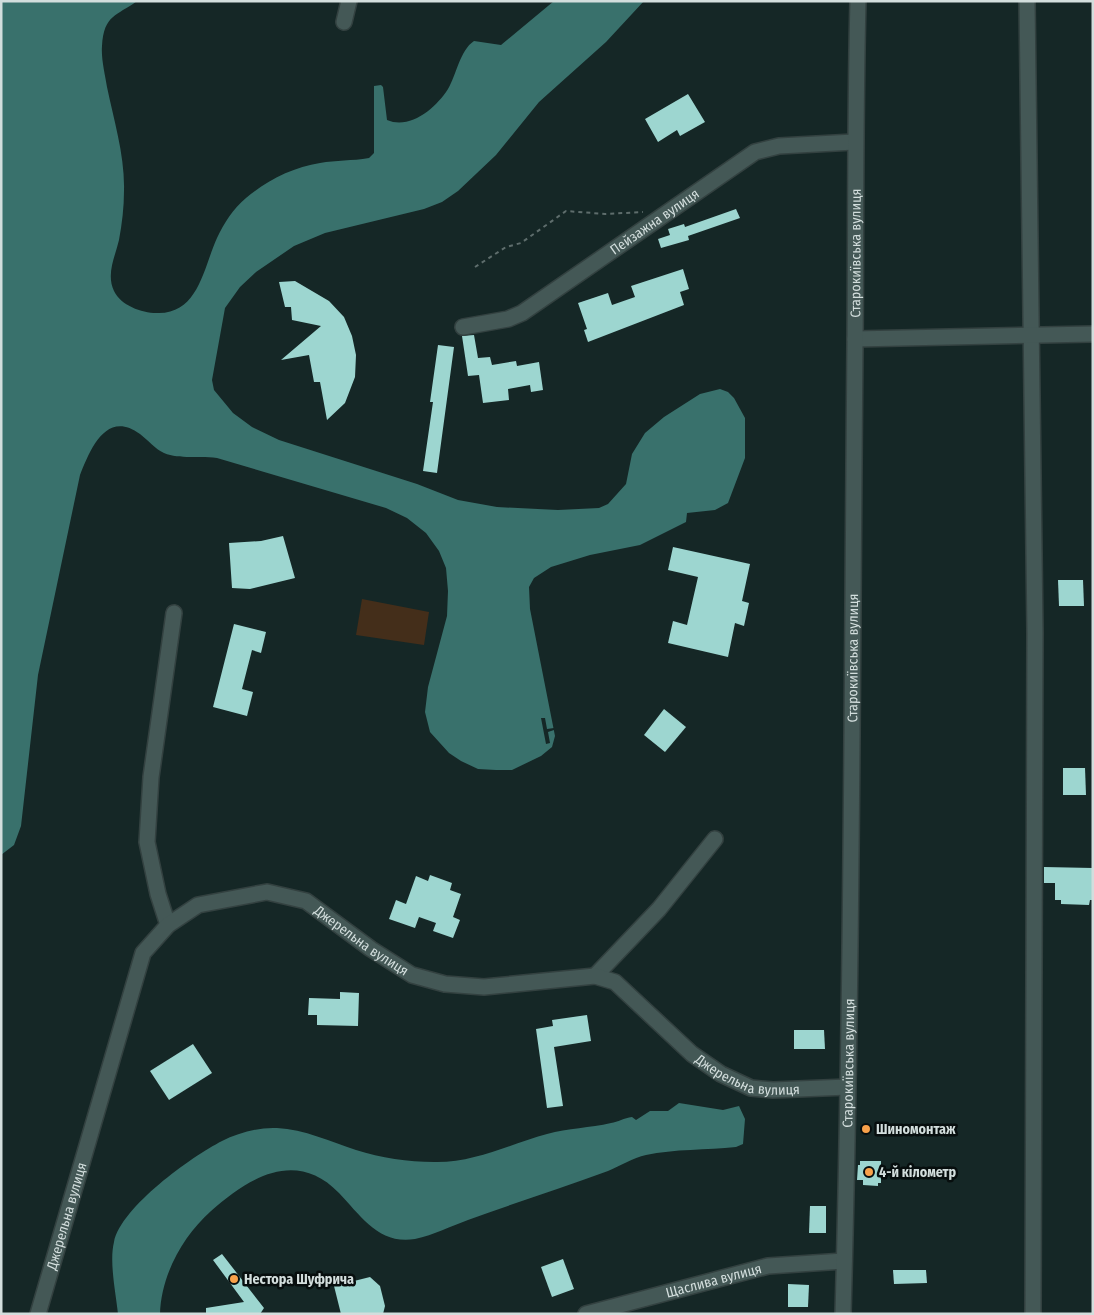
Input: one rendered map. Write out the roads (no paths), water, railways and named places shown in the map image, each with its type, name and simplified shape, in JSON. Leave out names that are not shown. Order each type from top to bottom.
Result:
[{"type":"street","points":[[344,22],[348,1]]},
{"type":"street","name":"Старокиївська вулиця","points":[[843,1314],[848,1087],[855,340],[854,142],[858,1]]},
{"type":"street","points":[[1027,1],[1028,337],[1035,632],[1033,1314]]},
{"type":"street","name":"Пейзажна вулиця","points":[[463,327],[508,320],[522,313],[755,152],[778,146],[854,142]]},
{"type":"street","points":[[855,340],[1093,334]]},
{"type":"street","points":[[168,925],[158,894],[147,842],[151,777],[174,613]]},
{"type":"street","points":[[595,976],[659,909],[715,839]]},
{"type":"street","name":"Джерельна вулиця","points":[[38,1314],[142,953],[168,925],[198,905],[268,892],[306,901],[371,949],[412,975],[444,984],[484,987],[595,976],[615,982],[692,1054],[721,1074],[751,1088],[774,1090],[848,1087]]},
{"type":"street","name":"Щаслива вулиця","points":[[586,1314],[768,1266],[844,1262]]},
{"type":"water","points":[[1,1],[137,1],[113,17],[103,35],[103,66],[121,152],[124,178],[122,222],[111,278],[114,291],[127,305],[147,312],[159,313],[172,311],[192,297],[223,227],[237,207],[254,192],[280,176],[300,168],[326,162],[369,158],[374,153],[374,86],[381,85],[383,87],[387,120],[405,122],[413,120],[429,110],[443,96],[451,84],[465,50],[474,41],[501,45],[554,1],[644,1],[606,42],[539,102],[496,155],[458,191],[442,202],[424,209],[325,233],[294,246],[256,272],[240,287],[225,308],[212,380],[214,390],[233,413],[252,427],[279,440],[417,484],[458,500],[497,507],[558,510],[599,508],[608,504],[626,484],[632,454],[645,433],[664,417],[700,394],[720,389],[728,392],[734,398],[745,418],[745,458],[728,503],[715,510],[687,513],[686,522],[640,545],[590,555],[551,567],[534,578],[529,587],[530,609],[555,736],[552,747],[541,756],[512,770],[478,769],[449,753],[430,732],[425,712],[428,687],[447,616],[448,591],[446,568],[439,551],[426,533],[407,518],[386,508],[217,458],[170,455],[158,449],[140,434],[128,428],[118,426],[109,429],[94,444],[80,475],[38,675],[21,826],[14,845],[1,855]]},
{"type":"water","points":[[679,1103],[723,1110],[739,1106],[745,1119],[743,1144],[736,1147],[641,1156],[608,1171],[415,1239],[402,1240],[391,1238],[381,1233],[363,1219],[339,1193],[323,1180],[306,1172],[289,1170],[256,1179],[225,1199],[191,1232],[175,1257],[169,1271],[161,1299],[160,1314],[118,1314],[112,1259],[114,1242],[119,1228],[129,1214],[159,1184],[209,1148],[235,1135],[263,1128],[287,1129],[307,1133],[365,1153],[395,1159],[434,1162],[449,1161],[478,1156],[555,1132],[603,1125],[632,1117],[636,1120],[650,1111],[668,1111]]},
{"type":"place","name":"Шиномонтаж","points":[[866,1129]]},
{"type":"place","name":"4-й кілометр","points":[[869,1172]]},
{"type":"place","name":"Нестора Шуфрича","points":[[234,1279]]}]
